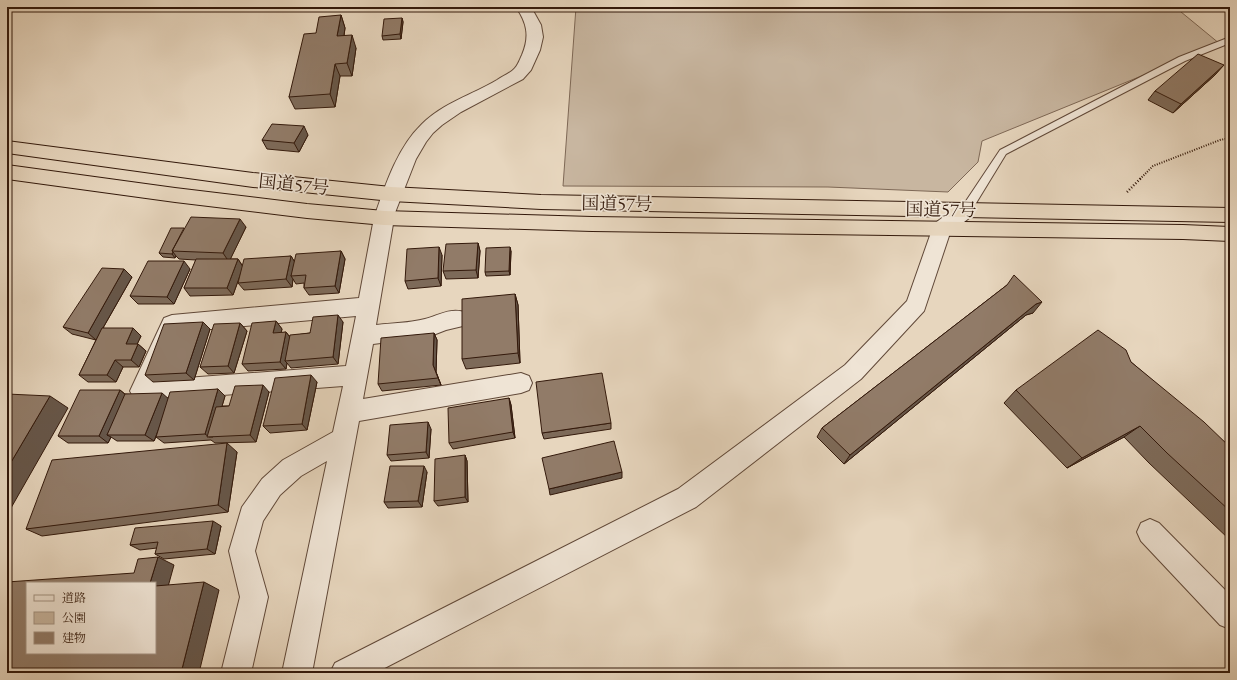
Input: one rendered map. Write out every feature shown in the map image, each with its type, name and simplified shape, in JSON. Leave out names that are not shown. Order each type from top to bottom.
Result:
[{"type":"highway","name":"国道57号","points":[[7,147],[253,180],[392,194],[541,202],[1106,212],[1230,216]]},
{"type":"highway","name":"国道57号","points":[[7,172],[175,196],[384,218],[592,224],[1183,232],[1230,234]]},
{"type":"street","points":[[297,673],[350,412],[384,218],[392,194],[407,157],[426,129],[446,113],[500,86],[523,70],[532,50],[536,31],[531,16],[523,7]]},
{"type":"street","points":[[345,673],[680,502],[693,493],[852,372],[916,305],[940,229],[966,210]]},
{"type":"street","points":[[356,375],[142,391],[172,324],[368,306]]},
{"type":"street","points":[[363,336],[428,328],[443,321],[459,319]]},
{"type":"street","points":[[350,412],[521,384]]},
{"type":"street","points":[[236,673],[254,597],[242,551],[251,516],[271,486],[292,468],[344,439]]},
{"type":"street","points":[[1150,532],[1230,615]]},
{"type":"lane","points":[[966,210],[1003,152],[1182,59],[1230,40]]},
{"type":"path","points":[[1106,212],[1153,166],[1220,140],[1230,138]]},
{"type":"green space","points":[[576,7],[1175,7],[1220,44],[982,141],[978,162],[948,192],[828,187],[563,186]]},
{"type":"building","points":[[341,15],[337,36],[352,35],[347,63],[335,64],[330,94],[289,97],[304,34],[316,33],[319,17]]},
{"type":"building","points":[[402,18],[400,34],[382,36],[384,19]]},
{"type":"building","points":[[1198,54],[1224,65],[1181,104],[1155,91]]},
{"type":"building","points":[[272,124],[304,126],[294,143],[262,140]]},
{"type":"building","points":[[191,217],[240,219],[223,253],[172,251]]},
{"type":"building","points":[[171,228],[184,228],[172,251],[172,254],[159,253]]},
{"type":"building","points":[[478,243],[476,270],[443,271],[446,244]]},
{"type":"building","points":[[439,247],[438,278],[405,281],[407,249]]},
{"type":"building","points":[[510,247],[509,271],[485,272],[486,248]]},
{"type":"building","points":[[341,251],[335,286],[304,288],[306,275],[291,276],[296,254]]},
{"type":"building","points":[[291,256],[286,279],[238,283],[244,259]]},
{"type":"building","points":[[196,259],[238,259],[227,288],[184,288]]},
{"type":"building","points":[[148,261],[184,261],[167,297],[130,296]]},
{"type":"building","points":[[102,268],[124,269],[88,333],[63,327]]},
{"type":"building","points":[[1014,275],[1042,302],[1036,304],[850,455],[822,428],[1007,285]]},
{"type":"building","points":[[515,294],[518,353],[462,359],[462,299]]},
{"type":"building","points":[[338,315],[333,357],[285,361],[290,335],[310,333],[313,317]]},
{"type":"building","points":[[276,321],[273,333],[286,332],[280,362],[242,364],[252,323]]},
{"type":"building","points":[[203,322],[186,373],[145,375],[164,324]]},
{"type":"building","points":[[240,323],[228,366],[200,367],[214,324]]},
{"type":"building","points":[[102,328],[133,328],[126,344],[138,344],[131,360],[115,360],[107,375],[79,375]]},
{"type":"building","points":[[1098,330],[1126,350],[1131,362],[1204,422],[1230,447],[1230,511],[1140,426],[1082,458],[1016,390]]},
{"type":"building","points":[[434,333],[433,365],[438,378],[378,384],[381,338]]},
{"type":"building","points":[[602,373],[611,423],[542,433],[536,382]]},
{"type":"building","points":[[311,375],[302,424],[263,426],[275,378]]},
{"type":"building","points":[[263,385],[250,435],[207,437],[216,407],[229,406],[235,386]]},
{"type":"building","points":[[218,389],[205,434],[156,437],[170,392]]},
{"type":"building","points":[[80,390],[120,390],[99,436],[58,436]]},
{"type":"building","points":[[162,393],[145,435],[107,435],[125,394]]},
{"type":"building","points":[[7,394],[50,396],[7,469]]},
{"type":"building","points":[[509,398],[513,432],[449,443],[448,408]]},
{"type":"building","points":[[428,422],[426,452],[387,455],[390,425]]},
{"type":"building","points":[[614,441],[622,472],[549,489],[542,458]]},
{"type":"building","points":[[227,443],[218,505],[26,529],[52,460]]},
{"type":"building","points":[[465,455],[465,497],[434,501],[435,459]]},
{"type":"building","points":[[390,466],[424,466],[418,501],[384,502]]},
{"type":"building","points":[[213,521],[207,549],[155,554],[158,542],[130,545],[135,528]]},
{"type":"building","points":[[158,557],[150,582],[26,582],[26,654],[156,654],[156,586],[204,582],[181,673],[7,673],[7,582],[134,573],[138,559]]}]
